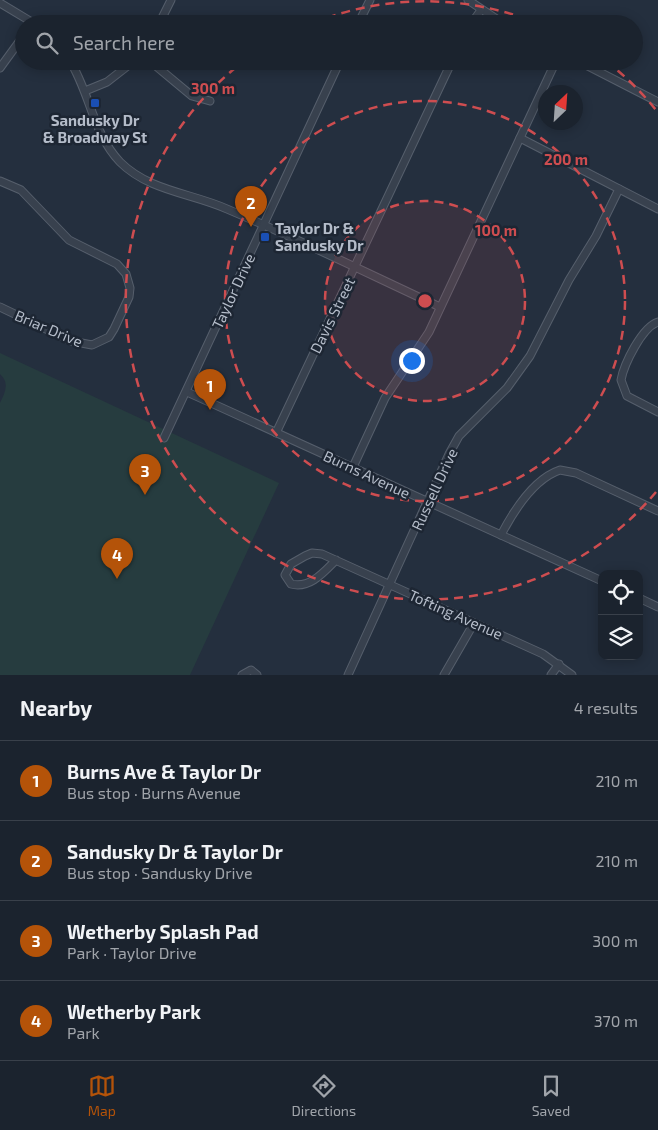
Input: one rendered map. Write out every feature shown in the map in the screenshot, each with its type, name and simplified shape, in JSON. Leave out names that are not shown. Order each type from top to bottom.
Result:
[{"type":"street","points":[[164,15],[171,0]]},
{"type":"street","points":[[362,15],[370,0]]},
{"type":"street","points":[[468,0],[489,15]]},
{"type":"street","points":[[0,3],[20,15]]},
{"type":"street","points":[[477,15],[481,10]]},
{"type":"street","points":[[0,68],[15,47]]},
{"type":"street","points":[[74,70],[105,142],[129,170],[152,184],[210,202],[440,307]]},
{"type":"street","points":[[85,91],[107,82],[122,70]]},
{"type":"street","points":[[161,70],[192,96],[210,101]]},
{"type":"street","name":"Taylor Drive","points":[[164,438],[336,70]]},
{"type":"street","name":"Davis Street","points":[[276,432],[448,70]]},
{"type":"street","points":[[353,467],[382,403],[424,340],[552,70]]},
{"type":"street","points":[[596,70],[658,102]]},
{"type":"street","points":[[520,138],[658,209]]},
{"type":"street","name":"Briar Drive","points":[[0,181],[25,194],[69,240],[117,264],[126,274],[130,288],[129,298],[109,337],[92,344],[71,340],[0,307]]},
{"type":"street","name":"Russell Drive","points":[[348,675],[364,634],[390,584],[427,501],[459,436],[507,388],[530,356],[569,280],[596,236],[619,189]]},
{"type":"street","points":[[658,322],[651,325],[644,332],[622,380],[627,396],[658,412]]},
{"type":"street","name":"Burns Avenue","points":[[187,392],[598,579]]},
{"type":"street","points":[[502,535],[517,505],[543,480],[560,470],[576,473],[658,512]]},
{"type":"street","name":"Tofting Avenue","points":[[336,560],[322,574],[303,585],[292,584],[285,575],[292,564],[312,553],[322,554],[336,560],[390,584],[544,654],[572,675]]},
{"type":"street","points":[[643,600],[658,606]]},
{"type":"street","points":[[444,675],[474,623]]},
{"type":"street","points":[[551,675],[559,664]]},
{"type":"street","points":[[242,675],[251,670],[257,675]]},
{"type":"green space","points":[[0,353],[279,483],[190,675],[0,675],[0,403],[6,384],[0,374]]},
{"type":"place","name":"Sandusky Dr & Broadway St","points":[[95,103]]},
{"type":"place","name":"Sandusky Dr & Taylor Dr","points":[[251,227]]},
{"type":"place","name":"Taylor Dr & Sandusky Dr","points":[[265,237]]},
{"type":"place","name":"Burns Ave & Taylor Dr","points":[[210,410]]},
{"type":"place","name":"Wetherby Splash Pad","points":[[145,495]]},
{"type":"place","name":"Wetherby Park","points":[[117,579]]}]
